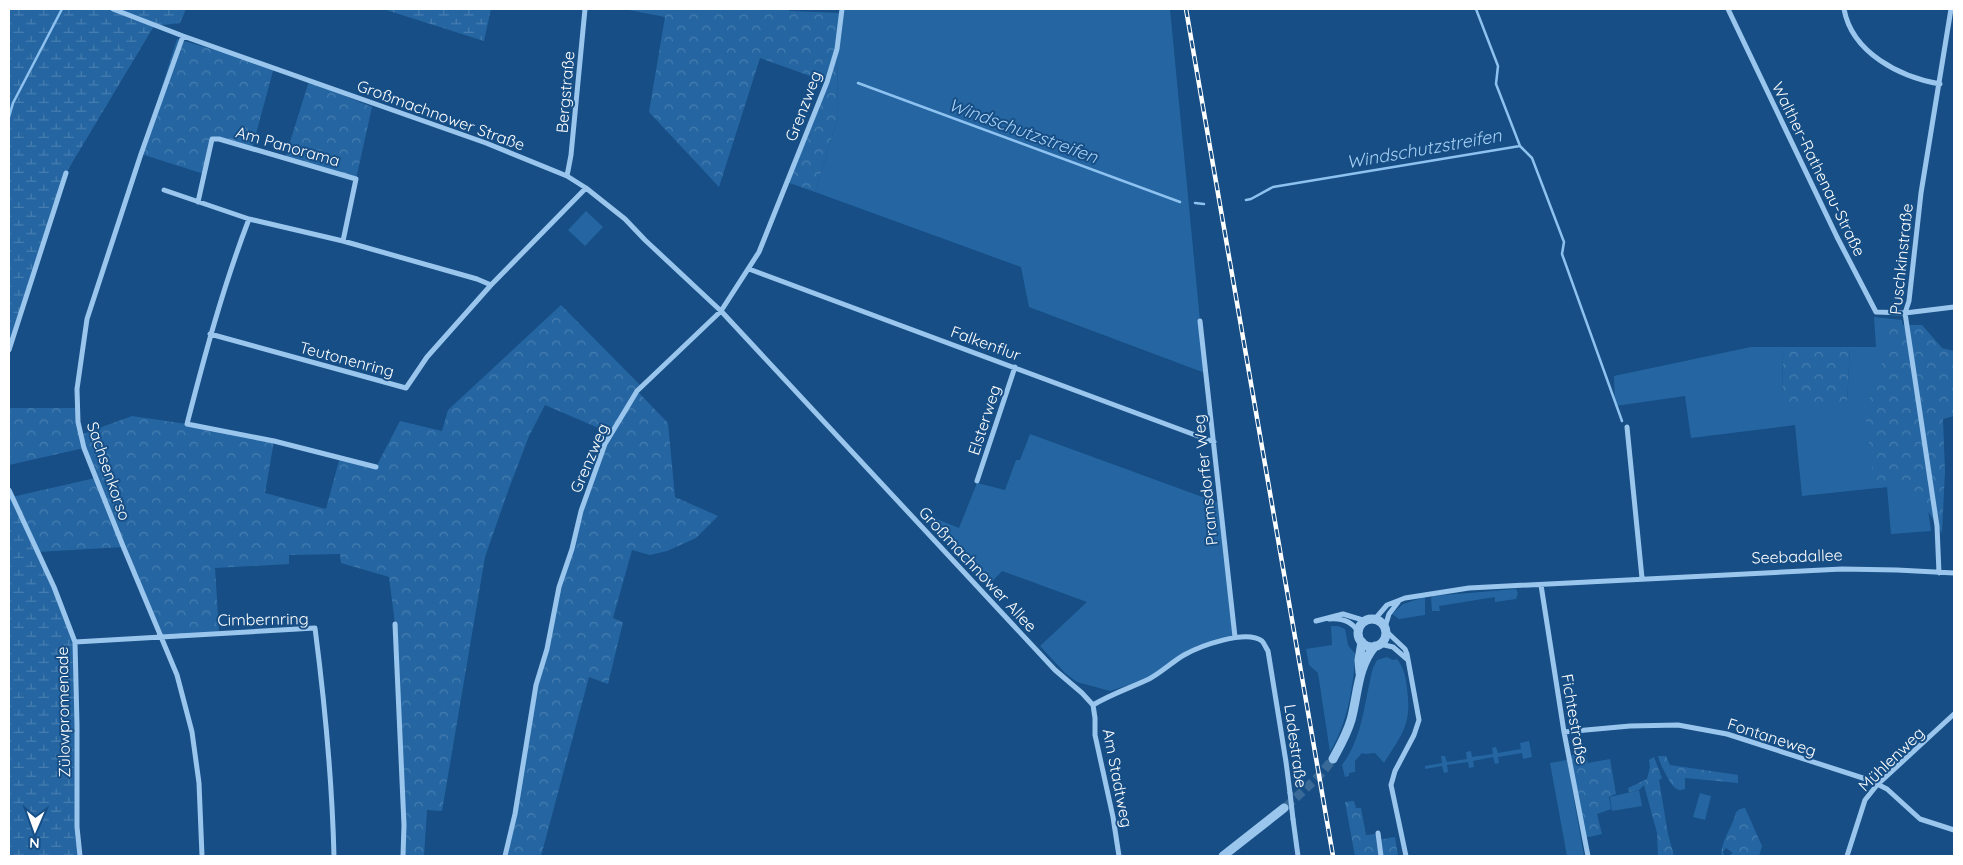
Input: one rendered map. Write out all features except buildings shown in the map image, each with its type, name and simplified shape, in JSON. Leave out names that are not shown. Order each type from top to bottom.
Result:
[{"type":"street","name":"Großmachnower Straße","points":[[113,9],[183,36],[461,134],[567,176],[586,188],[625,219],[721,312]]},
{"type":"street","name":"Bergstraße","points":[[567,176],[571,155],[585,9]]},
{"type":"street","name":"Grenzweg","points":[[505,856],[516,814],[536,686],[547,649],[559,587],[572,549],[581,510],[605,444],[637,391],[721,312],[759,252],[827,82],[837,49],[842,9]]},
{"type":"street","name":"Walther-Rathenau-Straße","points":[[1728,9],[1837,237],[1876,312],[1905,313]]},
{"type":"street","points":[[1844,9],[1854,32],[1865,48],[1881,62],[1916,79],[1940,84]]},
{"type":"street","name":"Puschkinstraße","points":[[1939,573],[1937,526],[1905,313],[1909,300],[1922,193],[1951,9]]},
{"type":"street","name":"Sachsenkorso","points":[[183,36],[141,154],[87,319],[77,389],[78,422],[84,448],[177,674],[192,732],[199,783],[202,856]]},
{"type":"street","name":"Am Panorama","points":[[198,202],[212,139],[219,139],[356,178],[343,241]]},
{"type":"street","points":[[9,350],[66,173]]},
{"type":"street","name":"Teutonenring","points":[[210,334],[406,388],[427,357],[491,285],[586,188]]},
{"type":"street","points":[[164,190],[249,219],[343,241],[477,279],[491,285]]},
{"type":"street","points":[[249,219],[233,260],[210,334],[187,424],[274,441],[376,467]]},
{"type":"street","name":"Falkenflur","points":[[749,269],[1214,442]]},
{"type":"street","points":[[1905,313],[1954,307]]},
{"type":"street","name":"Großmachnower Allee","points":[[721,312],[1055,670],[1093,705]]},
{"type":"street","name":"Pramsdorfer Weg","points":[[1200,321],[1235,637]]},
{"type":"street","name":"Elsterweg","points":[[977,481],[1015,367]]},
{"type":"street","points":[[1627,427],[1642,578]]},
{"type":"street","name":"Zülowpromenade","points":[[9,490],[54,587],[75,642],[77,826],[80,856]]},
{"type":"street","name":"Seebadallee","points":[[1358,632],[1360,625],[1370,620],[1387,605],[1399,600],[1427,593],[1469,588],[1842,569],[1954,573]]},
{"type":"street","name":"Fichtestraße","points":[[1541,585],[1564,732],[1588,856]]},
{"type":"street","points":[[1360,673],[1378,645],[1385,639],[1389,614],[1399,600]]},
{"type":"street","points":[[1316,621],[1343,614],[1381,622],[1405,649],[1409,660],[1419,720],[1414,735],[1395,771],[1391,785],[1406,856]]},
{"type":"street","points":[[1324,619],[1340,618],[1356,628],[1362,642],[1359,660],[1360,673],[1354,707],[1347,732],[1332,759]]},
{"type":"street","points":[[394,624],[404,826],[403,856]]},
{"type":"street","name":"Cimbernring","points":[[75,642],[315,628],[326,708],[334,856]]},
{"type":"street","points":[[1093,705],[1111,694],[1148,679],[1184,655],[1235,637]]},
{"type":"street","name":"Ladestraße","points":[[1235,637],[1262,641],[1268,651],[1286,762],[1298,856]]},
{"type":"street","points":[[1362,642],[1368,646],[1393,647],[1409,660]]},
{"type":"street","name":"Am Stadtweg","points":[[1093,705],[1095,737],[1114,817],[1119,856]]},
{"type":"street","name":"Mühlenweg","points":[[1847,856],[1865,800],[1877,785],[1954,714]]},
{"type":"street","name":"Fontaneweg","points":[[1564,732],[1630,726],[1678,725],[1726,734],[1869,780],[1887,790],[1920,820],[1954,830]]},
{"type":"street","points":[[1224,856],[1284,808]]},
{"type":"street","points":[[1378,833],[1381,856]]},
{"type":"green space","points":[[9,9],[186,9],[180,23],[154,26],[66,173],[9,350]]},
{"type":"green space","points":[[383,9],[491,9],[484,41]]},
{"type":"green space","points":[[624,9],[789,9],[789,11],[842,13],[837,49],[838,117],[815,192],[787,182],[827,82],[760,58],[719,187],[649,112],[665,17]]},
{"type":"green space","points":[[842,9],[1170,9],[1205,373],[1029,307],[1021,267],[815,192],[838,117],[837,49]]},
{"type":"green space","points":[[177,39],[274,67],[252,149],[213,139],[204,174],[141,154]]},
{"type":"green space","points":[[309,81],[372,107],[356,179],[285,158]]},
{"type":"green space","points":[[586,211],[603,227],[585,246],[568,230]]},
{"type":"green space","points":[[561,305],[641,386],[637,391],[668,423],[675,497],[718,516],[696,538],[667,551],[650,555],[632,550],[613,618],[623,622],[608,684],[589,677],[541,856],[505,856],[537,682],[557,596],[584,501],[610,433],[545,405],[529,436],[485,557],[442,811],[427,810],[424,856],[403,856],[395,624],[389,577],[341,563],[340,554],[289,555],[289,564],[215,568],[219,632],[161,637],[123,547],[37,552],[12,497],[95,478],[84,448],[9,465],[9,408],[77,408],[80,435],[132,416],[187,424],[274,441],[265,493],[326,509],[340,457],[376,467],[400,421],[442,431],[448,410]]},
{"type":"green space","points":[[1874,317],[1902,320],[1931,531],[1891,534],[1887,487],[1802,496],[1795,425],[1691,438],[1685,396],[1615,406],[1614,376],[1751,347],[1783,347],[1782,401],[1847,402],[1850,347],[1876,347]]},
{"type":"green space","points":[[1889,325],[1922,325],[1942,348],[1954,351],[1954,416],[1943,419],[1945,471],[1942,533],[1911,485],[1875,488],[1865,412],[1883,361]]},
{"type":"green space","points":[[1783,347],[1850,347],[1847,402],[1782,402]]},
{"type":"green space","points":[[1030,434],[1219,503],[1235,637],[1184,655],[1148,679],[1110,691],[1077,682],[1065,673],[1040,646],[1087,602],[1002,571],[988,586],[919,512],[959,528],[977,483],[1005,490],[1016,460],[1020,460]]},
{"type":"green space","points":[[9,490],[54,587],[75,642],[78,856],[9,856]]},
{"type":"green space","points":[[1516,589],[1518,593],[1516,599],[1495,602],[1495,597],[1439,606],[1440,611],[1432,611],[1431,598],[1433,596]]},
{"type":"green space","points":[[1425,597],[1425,615],[1399,619],[1392,614],[1403,604]]},
{"type":"green space","points":[[1331,626],[1345,629],[1348,645],[1356,655],[1351,693],[1345,717],[1330,752],[1318,673],[1309,665],[1306,649],[1332,645]]},
{"type":"green space","points":[[1387,657],[1393,660],[1397,659],[1405,677],[1408,701],[1407,721],[1401,736],[1384,763],[1375,753],[1362,753],[1355,761],[1355,772],[1349,773],[1349,776],[1345,777],[1342,765],[1355,742],[1359,730],[1373,668],[1377,660]]},
{"type":"green space","points":[[1529,741],[1532,757],[1523,759],[1522,753],[1498,757],[1499,763],[1495,764],[1493,757],[1473,761],[1474,767],[1469,768],[1468,762],[1447,765],[1448,772],[1444,773],[1442,766],[1425,769],[1425,766],[1442,763],[1441,756],[1445,756],[1447,762],[1467,759],[1466,752],[1471,751],[1472,757],[1493,754],[1492,748],[1496,747],[1498,753],[1521,749],[1520,743]]},
{"type":"green space","points":[[1585,754],[1588,763],[1610,759],[1616,794],[1609,797],[1611,809],[1597,814],[1602,834],[1584,838],[1570,755]]},
{"type":"green space","points":[[1658,756],[1666,756],[1670,765],[1738,775],[1738,783],[1685,778],[1685,789],[1679,790],[1669,779]]},
{"type":"green space","points":[[1654,757],[1662,778],[1659,780],[1668,834],[1674,856],[1658,856],[1657,833],[1644,785],[1639,790],[1629,792],[1628,788],[1647,779],[1650,767],[1649,760]]},
{"type":"green space","points":[[1567,760],[1584,856],[1567,856],[1550,763]]},
{"type":"green space","points":[[1639,790],[1642,806],[1612,811],[1610,797]]},
{"type":"green space","points":[[1700,793],[1711,796],[1705,820],[1693,817]]},
{"type":"green space","points":[[1354,801],[1356,808],[1361,808],[1366,835],[1376,834],[1378,840],[1395,837],[1398,856],[1355,856],[1345,802]]},
{"type":"green space","points":[[1745,808],[1762,846],[1759,856],[1728,856],[1733,853],[1726,848],[1723,851],[1724,856],[1721,854],[1722,848],[1736,812]]},
{"type":"waterway","points":[[9,117],[13,103],[62,9]]},
{"type":"waterway","points":[[1476,9],[1498,66],[1496,84],[1520,146],[1532,158],[1564,242],[1562,254],[1622,421]]},
{"type":"waterway","name":"Windschutzstreifen","points":[[858,83],[1180,202]]},
{"type":"waterway","name":"Windschutzstreifen","points":[[1246,200],[1273,187],[1520,146]]},
{"type":"waterway","name":"Windschutzstreifen","points":[[1195,203],[1204,204]]},
{"type":"tunnel","points":[[1286,807],[1319,776],[1333,759]]},
{"type":"railway","points":[[1186,9],[1333,856]]}]
